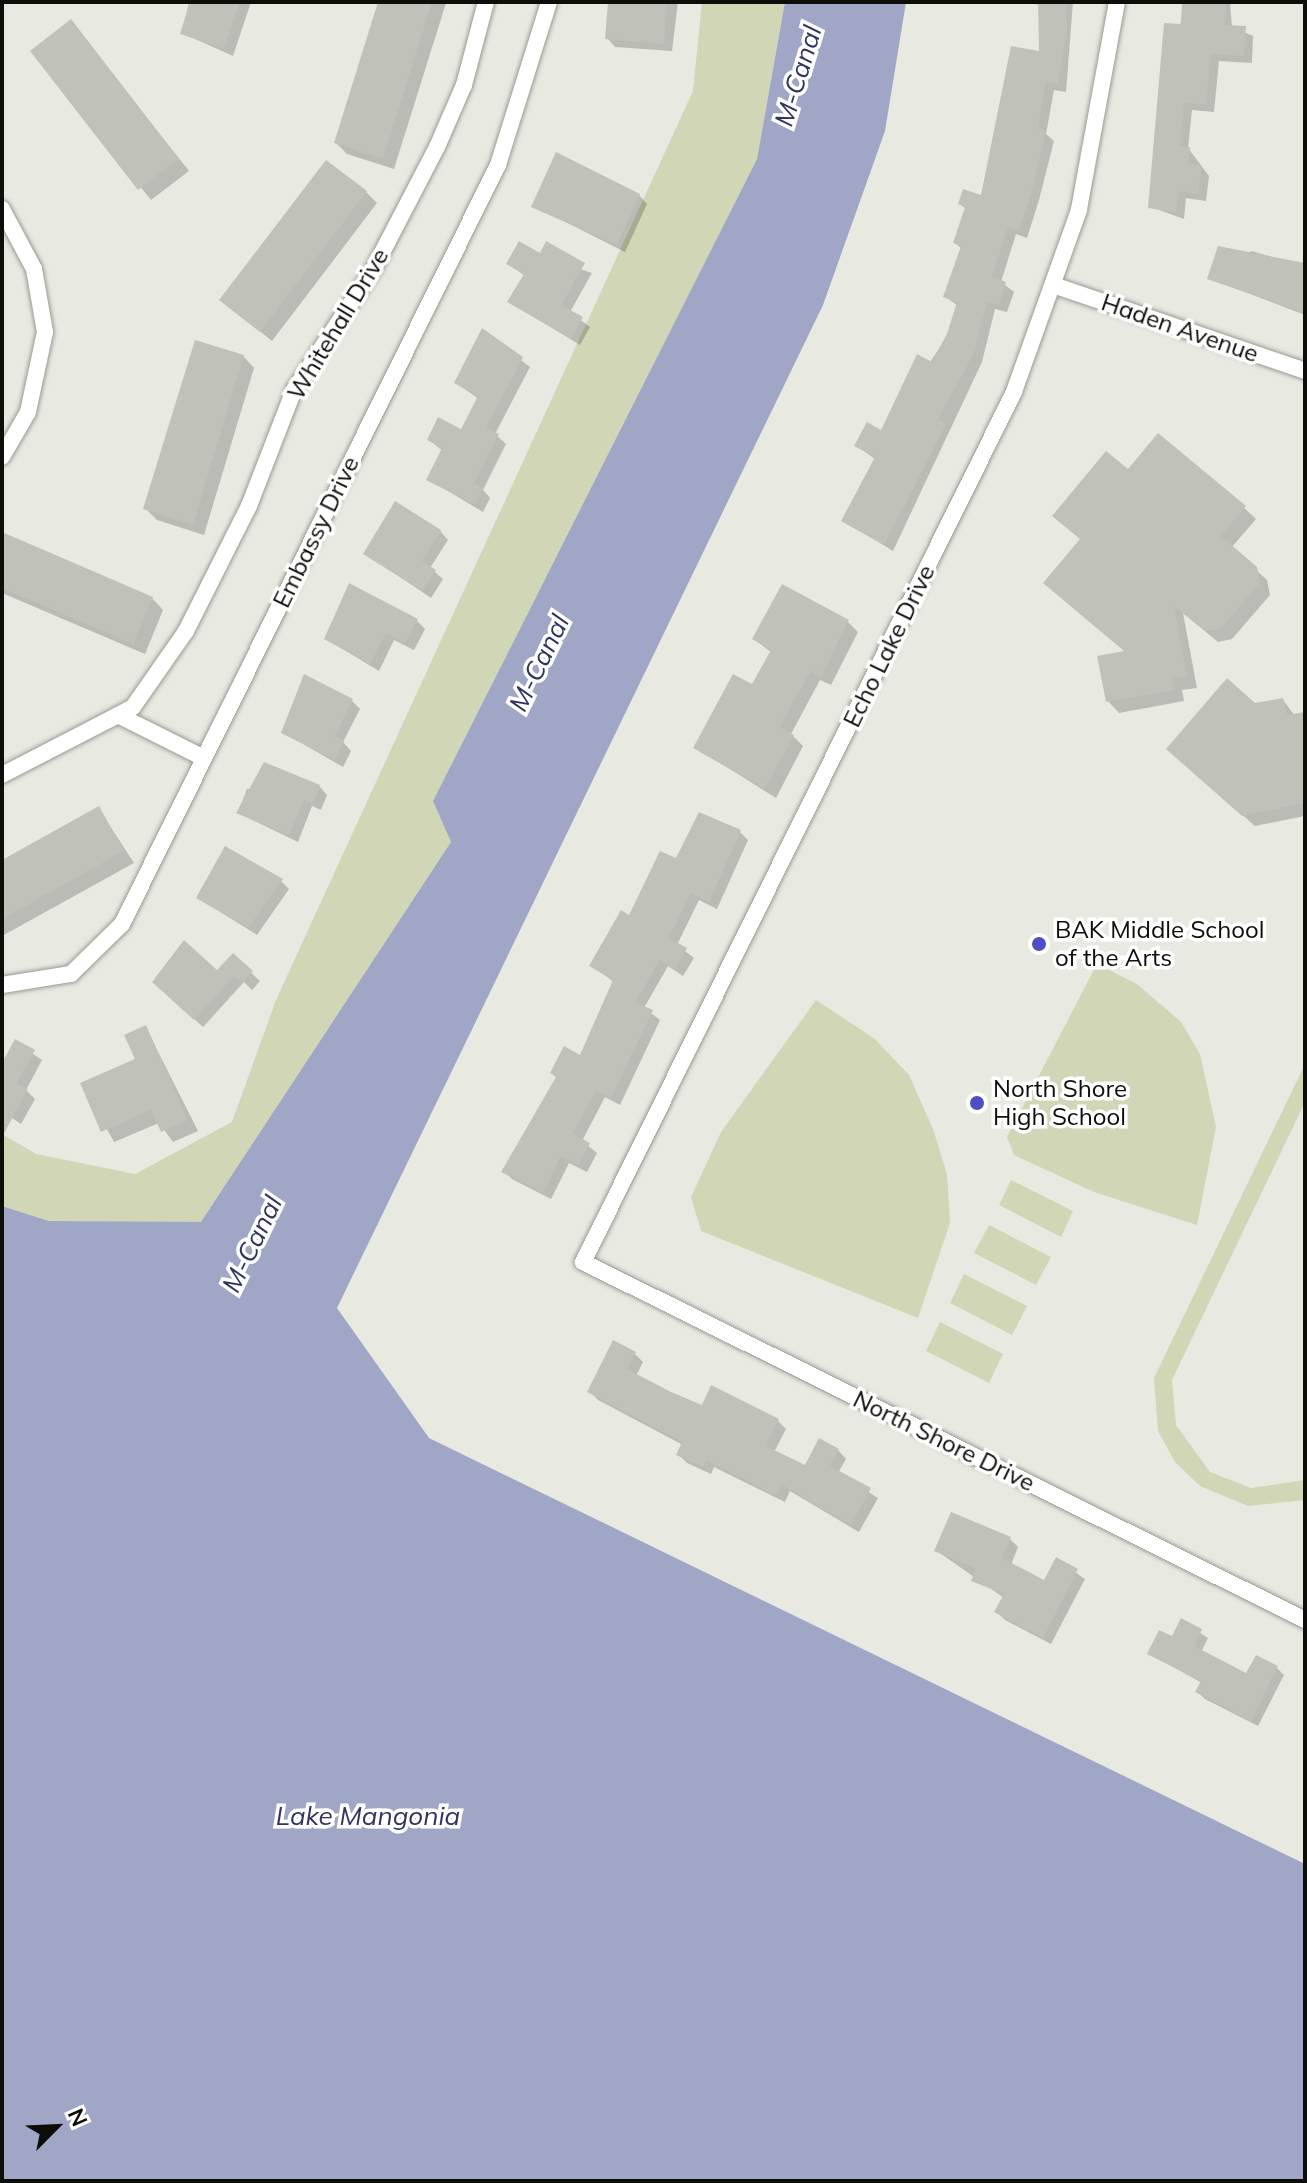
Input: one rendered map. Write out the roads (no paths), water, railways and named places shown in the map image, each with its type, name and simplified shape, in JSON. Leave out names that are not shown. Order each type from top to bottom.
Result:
[{"type":"street","name":"Whitehall Drive","points":[[2,775],[133,707],[186,631],[249,506],[294,390],[374,268],[437,147],[464,85],[486,2]]},
{"type":"street","name":"Embassy Drive","points":[[2,985],[52,981],[105,948],[204,758],[498,165],[549,2]]},
{"type":"street","name":"Echo Lake Drive","points":[[583,1262],[1007,408],[1056,286],[1097,135],[1117,2]]},
{"type":"street","points":[[2,209],[34,269],[45,332],[28,412],[2,457]]},
{"type":"street","name":"Haden Avenue","points":[[1056,286],[1305,371]]},
{"type":"street","points":[[118,715],[204,758]]},
{"type":"street","name":"North Shore Drive","points":[[583,1262],[1305,1620]]},
{"type":"water","name":"Lake Mangonia","points":[[785,2],[906,2],[885,131],[823,305],[337,1308],[429,1438],[1305,1864],[1305,2181],[2,2181],[2,1206],[49,1221],[201,1222],[451,842],[433,801],[757,159]]},
{"type":"place","name":"BAK Middle School of the Arts","points":[[1039,944]]},
{"type":"place","name":"North Shore High School","points":[[977,1103]]},
{"type":"water label","name":"M-Canal","points":[[798,76]]},
{"type":"water label","name":"M-Canal","points":[[539,663]]},
{"type":"water label","name":"M-Canal","points":[[252,1244]]}]
